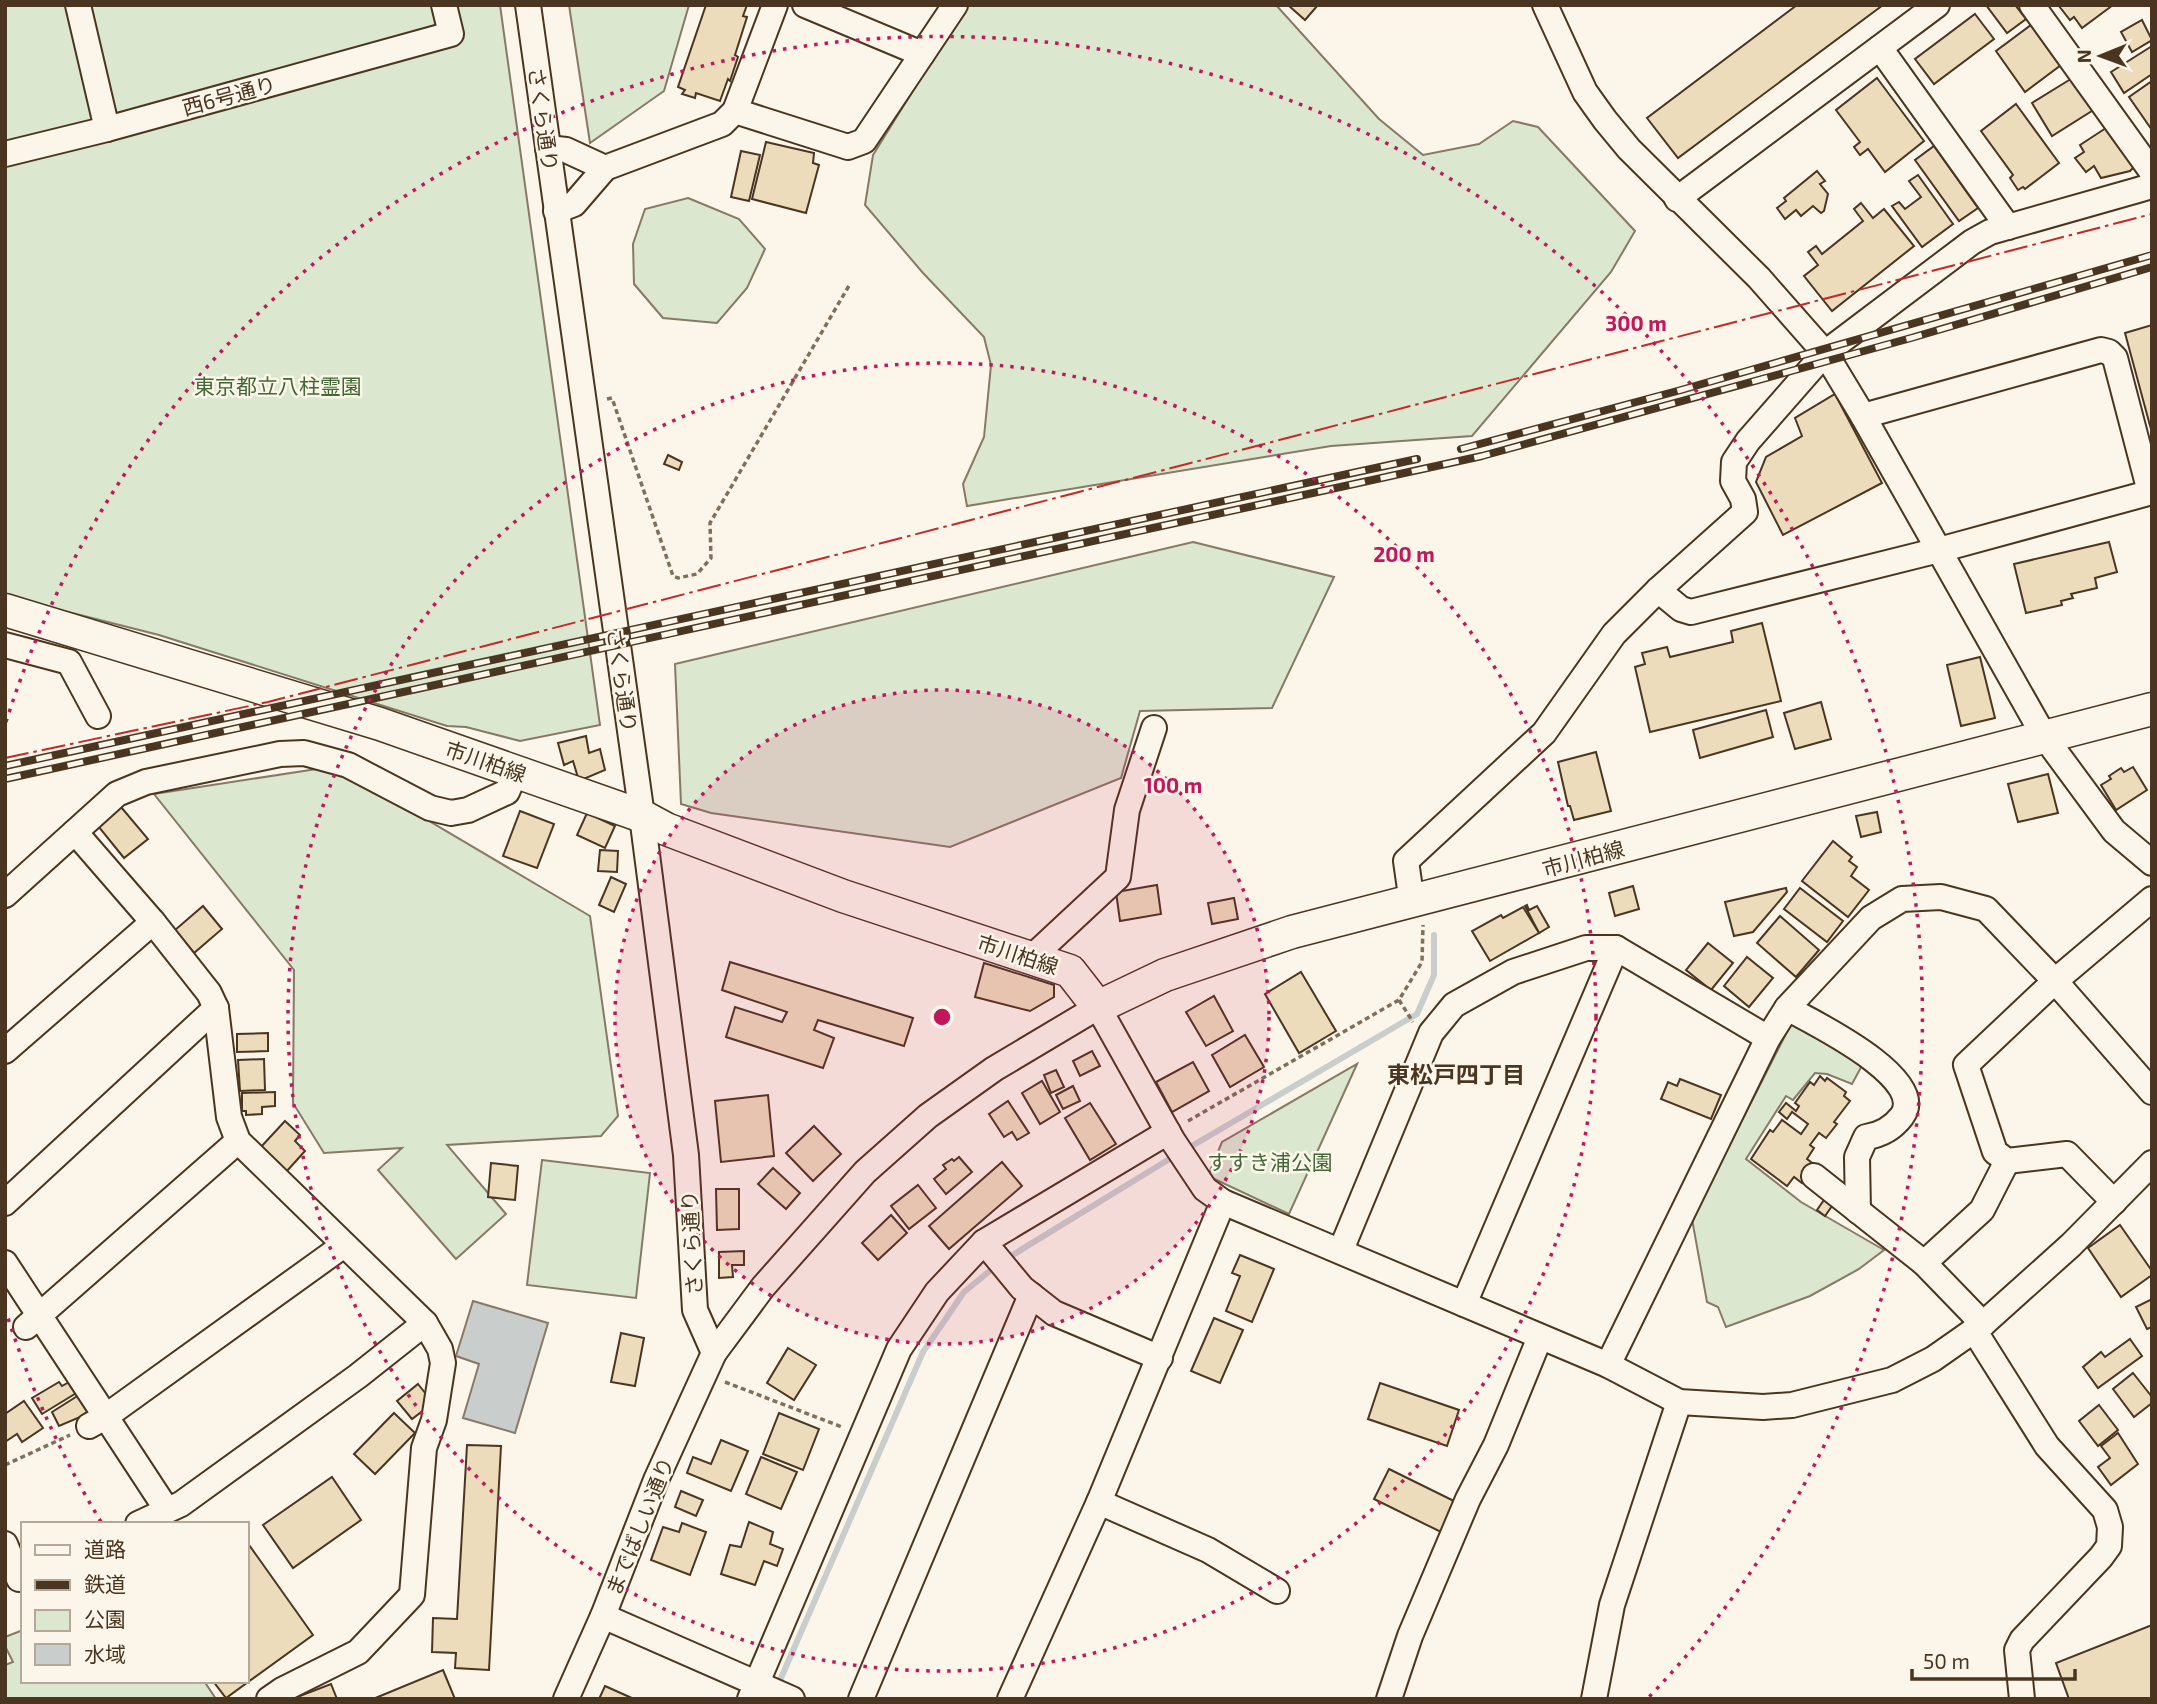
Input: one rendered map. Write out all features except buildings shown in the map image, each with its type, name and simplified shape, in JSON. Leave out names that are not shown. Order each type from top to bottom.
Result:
[{"type":"main road","name":"市川柏線","points":[[5,610],[380,724],[642,816],[666,829],[843,896],[1070,971],[1098,1007],[1165,975],[1292,932],[1417,911],[2044,736],[2152,709]]},
{"type":"street","points":[[78,5],[107,129]]},
{"type":"street","name":"西6号通り","points":[[5,154],[107,129],[452,34],[444,5]]},
{"type":"street","name":"さくら通り","points":[[528,5],[642,816],[686,1155],[695,1311],[709,1364]]},
{"type":"street","points":[[556,211],[574,204],[605,168],[722,124],[735,111],[775,5]]},
{"type":"street","points":[[805,5],[922,54]]},
{"type":"street","points":[[735,111],[848,147],[864,141],[955,5]]},
{"type":"street","points":[[1545,5],[1585,92],[1629,149],[1759,278],[1825,353],[2044,736],[2114,831],[2152,863]]},
{"type":"street","points":[[1677,199],[1937,5]]},
{"type":"street","points":[[2032,5],[2152,172]]},
{"type":"street","points":[[1880,48],[2008,227]]},
{"type":"street","points":[[548,148],[566,150],[605,168]]},
{"type":"street","points":[[1417,911],[1406,861],[1544,733],[1614,634],[1658,590],[1745,512],[1744,499],[1733,481],[1734,462],[1748,441],[1825,353],[1972,242],[1990,232],[2148,187],[2152,181]]},
{"type":"street","points":[[1658,590],[1681,609],[1691,612],[1939,550],[2151,492],[2115,358],[2101,350],[1863,416]]},
{"type":"street","points":[[5,645],[69,662],[98,716]]},
{"type":"street","points":[[1030,959],[1118,877],[1126,810],[1154,728]]},
{"type":"street","points":[[5,895],[117,794],[146,782],[280,754],[304,753],[348,765],[430,808],[450,813],[468,810],[507,792],[516,771]]},
{"type":"street","points":[[75,832],[153,922],[209,993],[216,1008],[229,1117],[238,1141],[425,1324],[440,1349],[443,1363],[434,1420],[424,1448],[412,1595],[358,1653],[269,1699]]},
{"type":"street","points":[[1608,1365],[1768,1038],[1787,1008],[1871,918],[1902,899],[1941,897],[1986,909],[2055,981],[2152,1092]]},
{"type":"street","points":[[2114,1202],[2067,1154],[2007,1161],[1995,1152],[1966,1065],[2055,981],[2152,899]]},
{"type":"street","points":[[5,1051],[153,922]]},
{"type":"street","points":[[1341,1250],[1432,1032],[1454,1005],[1513,972],[1586,948],[1616,948],[1768,1038]]},
{"type":"street","points":[[1465,1304],[1616,948]]},
{"type":"street","points":[[1098,1007],[1176,1145],[1205,1189],[1223,1202],[1608,1365],[1679,1402],[1792,1405],[1892,1380],[1933,1359],[1978,1327],[2071,1245],[2152,1163]]},
{"type":"street","name":"までばしい通り","points":[[566,1699],[603,1616],[656,1480],[709,1364],[764,1287],[865,1172],[928,1116],[994,1069],[1098,1007]]},
{"type":"street","points":[[5,1203],[216,1008]]},
{"type":"street","points":[[1787,1008],[1868,1055],[1896,1080],[1906,1098],[1902,1117],[1884,1132],[1866,1137],[1857,1157],[1858,1211]]},
{"type":"street","points":[[33,1321],[238,1141]]},
{"type":"street","points":[[603,1616],[771,1692],[863,1436],[900,1349],[937,1292],[1176,1145]]},
{"type":"street","points":[[1924,1263],[1982,1210],[2007,1161]]},
{"type":"street","points":[[1814,1176],[1924,1263],[1978,1327],[2047,1446],[2105,1510],[2110,1527],[2109,1546],[2022,1640],[2017,1650],[2022,1699]]},
{"type":"street","points":[[1010,1699],[1100,1502],[1223,1202]]},
{"type":"street","points":[[97,1421],[344,1245]]},
{"type":"street","points":[[995,1256],[1031,1296],[1054,1313],[1160,1358]]},
{"type":"street","points":[[5,1263],[33,1321],[97,1421],[167,1510]]},
{"type":"street","points":[[861,1699],[1031,1296]]},
{"type":"street","points":[[142,1522],[181,1504],[425,1324]]},
{"type":"street","points":[[1389,1699],[1410,1636],[1468,1499],[1496,1445],[1540,1336]]},
{"type":"street","points":[[1594,1699],[1612,1605],[1679,1402]]},
{"type":"street","points":[[1100,1502],[1208,1549],[1277,1591]]},
{"type":"street","points":[[5,1544],[16,1580]]},
{"type":"path","points":[[584,403],[612,398],[673,576],[678,578],[697,574],[711,558],[709,523],[850,284]]},
{"type":"path","points":[[1176,1145],[1399,1000],[1422,962],[1417,911]]},
{"type":"path","points":[[709,1364],[863,1436]]},
{"type":"path","points":[[5,1465],[97,1421]]},
{"type":"green space","name":"東京都立八柱霊園","points":[[5,5],[500,5],[600,725],[520,741],[466,727],[447,726],[159,635],[5,596]]},
{"type":"green space","points":[[569,5],[689,5],[664,91],[590,143]]},
{"type":"green space","points":[[969,5],[1276,5],[1379,119],[1423,155],[1479,144],[1513,121],[1538,127],[1635,231],[1611,272],[1472,436],[1331,446],[967,506],[963,484],[984,437],[991,365],[984,337],[923,273],[865,205],[873,155]]},
{"type":"green space","points":[[688,198],[739,219],[765,249],[747,288],[717,323],[663,318],[634,284],[633,244],[645,209]]},
{"type":"green space","points":[[1193,542],[1334,577],[1272,708],[1140,711],[1121,778],[950,847],[711,813],[681,804],[675,664]]},
{"type":"green space","points":[[336,766],[590,916],[618,1116],[601,1136],[447,1145],[506,1214],[456,1259],[378,1170],[402,1148],[324,1153],[293,1103],[294,970],[154,794]]},
{"type":"green space","points":[[1793,1020],[1865,1060],[1852,1084],[1827,1074],[1815,1073],[1793,1100],[1786,1096],[1746,1159],[1801,1202],[1884,1250],[1859,1269],[1810,1296],[1726,1327],[1718,1307],[1707,1302],[1692,1219]]},
{"type":"green space","name":"すすき浦公園","points":[[1357,1064],[1289,1214],[1208,1176],[1222,1142]]},
{"type":"green space","points":[[542,1160],[650,1173],[636,1298],[527,1285]]},
{"type":"green space","points":[[21,1631],[21,1683],[205,1683],[216,1699],[5,1699],[5,1665],[13,1662],[5,1646],[5,1637]]},
{"type":"water","points":[[473,1301],[548,1323],[515,1433],[463,1418],[479,1364],[456,1356]]},
{"type":"waterway","points":[[1185,1150],[1417,1014],[1434,975],[1434,935]]},
{"type":"waterway","points":[[1006,1259],[1176,1155]]},
{"type":"waterway","points":[[778,1685],[923,1352],[964,1292],[997,1265]]},
{"type":"railway","points":[[1461,449],[1681,390],[2152,255]]},
{"type":"railway","points":[[5,779],[1482,456],[1911,338],[2152,267]]},
{"type":"railway","points":[[5,766],[1417,459]]},
{"type":"power","points":[[5,758],[268,702],[2152,214]]},
{"type":"district","name":"東松戸四丁目","points":[[1456,1074]]}]
